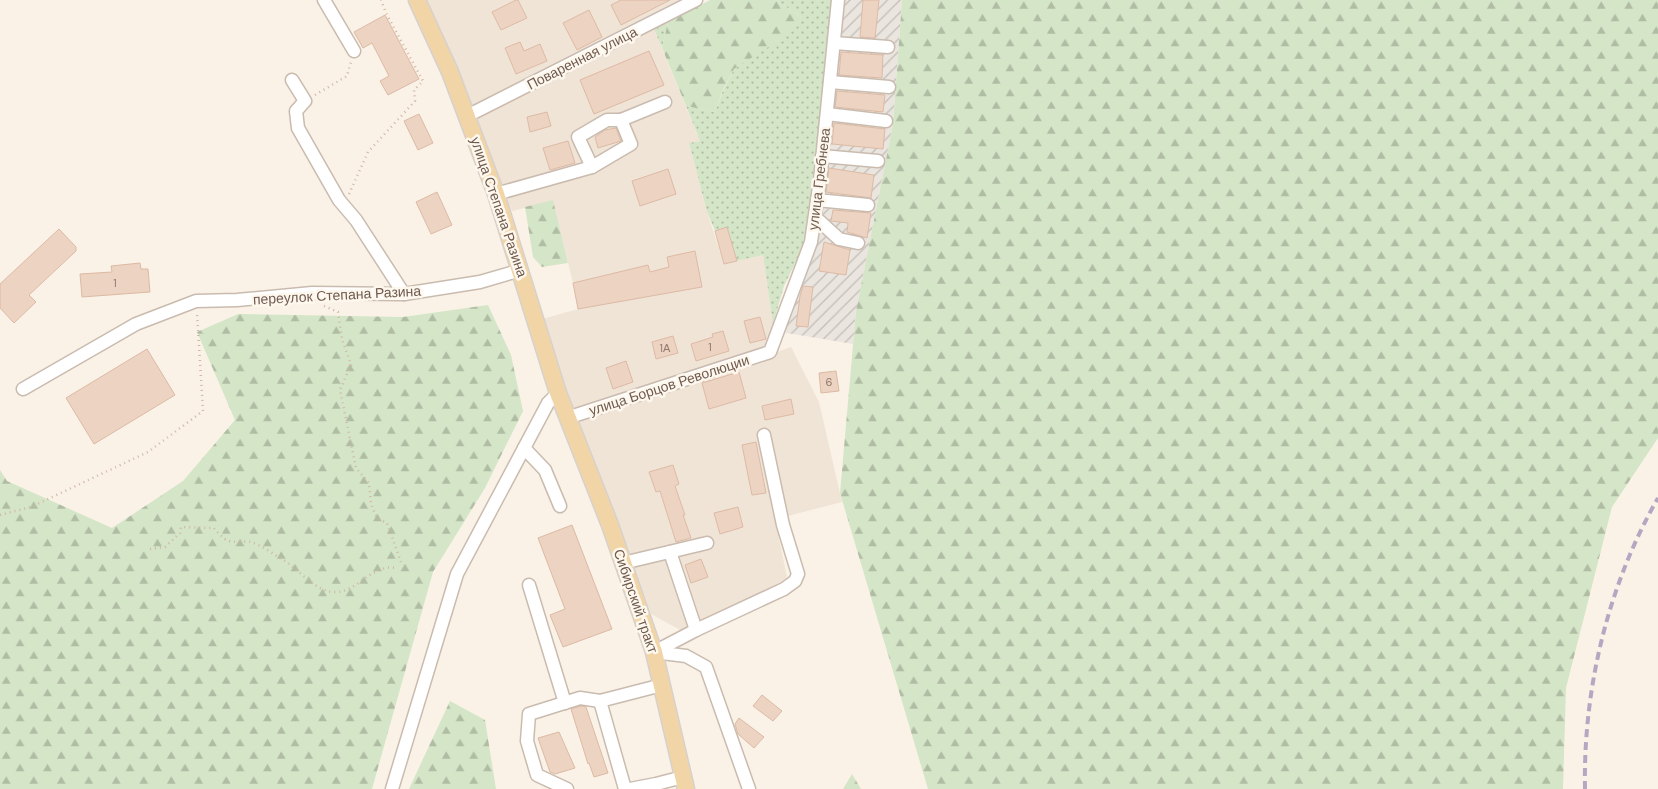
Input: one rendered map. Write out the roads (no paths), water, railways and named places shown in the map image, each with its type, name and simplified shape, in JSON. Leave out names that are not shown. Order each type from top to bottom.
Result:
[{"type":"main road","name":"улица Степана Разина","points":[[417,0],[450,72],[496,194],[567,418]]},
{"type":"main road","name":"Сибирский тракт","points":[[567,418],[610,525],[654,652],[685,783]]},
{"type":"street","points":[[324,0],[354,51]]},
{"type":"street","name":"Поваренная улица","points":[[467,116],[696,0]]},
{"type":"street","name":"улица Гребнева","points":[[770,352],[811,242],[827,114],[838,0]]},
{"type":"street","points":[[834,43],[888,48]]},
{"type":"street","points":[[292,80],[305,101],[296,111],[298,128],[339,200],[356,220],[404,294]]},
{"type":"street","points":[[830,82],[889,87]]},
{"type":"street","points":[[592,167],[578,137],[608,120],[621,120],[665,102]]},
{"type":"street","points":[[827,114],[886,121]]},
{"type":"street","points":[[496,194],[592,167],[631,144],[621,120]]},
{"type":"street","points":[[822,156],[878,161]]},
{"type":"street","points":[[817,200],[868,205]]},
{"type":"street","points":[[814,217],[839,239],[858,243]]},
{"type":"street","name":"переулок Степана Разина","points":[[23,390],[136,324],[196,301],[306,294],[404,294],[480,282],[521,270]]},
{"type":"street","name":"улица Борцов Революции","points":[[567,418],[770,352]]},
{"type":"street","points":[[392,789],[457,574],[548,403],[558,393]]},
{"type":"street","points":[[654,652],[784,589],[795,581],[798,574],[783,525],[764,434]]},
{"type":"street","points":[[524,448],[544,470],[560,506]]},
{"type":"street","points":[[623,563],[707,543]]},
{"type":"street","points":[[670,552],[696,630]]},
{"type":"street","points":[[529,585],[565,703]]},
{"type":"street","points":[[654,652],[686,656],[706,666],[749,789]]},
{"type":"street","points":[[567,789],[537,775],[527,741],[529,714],[580,698],[600,701],[662,685]]},
{"type":"street","points":[[600,701],[625,789]]},
{"type":"street","points":[[630,789],[656,784],[685,783]]},
{"type":"railway","points":[[1585,789],[1589,714],[1594,676],[1602,639],[1612,602],[1625,566],[1640,531],[1658,498]]}]
